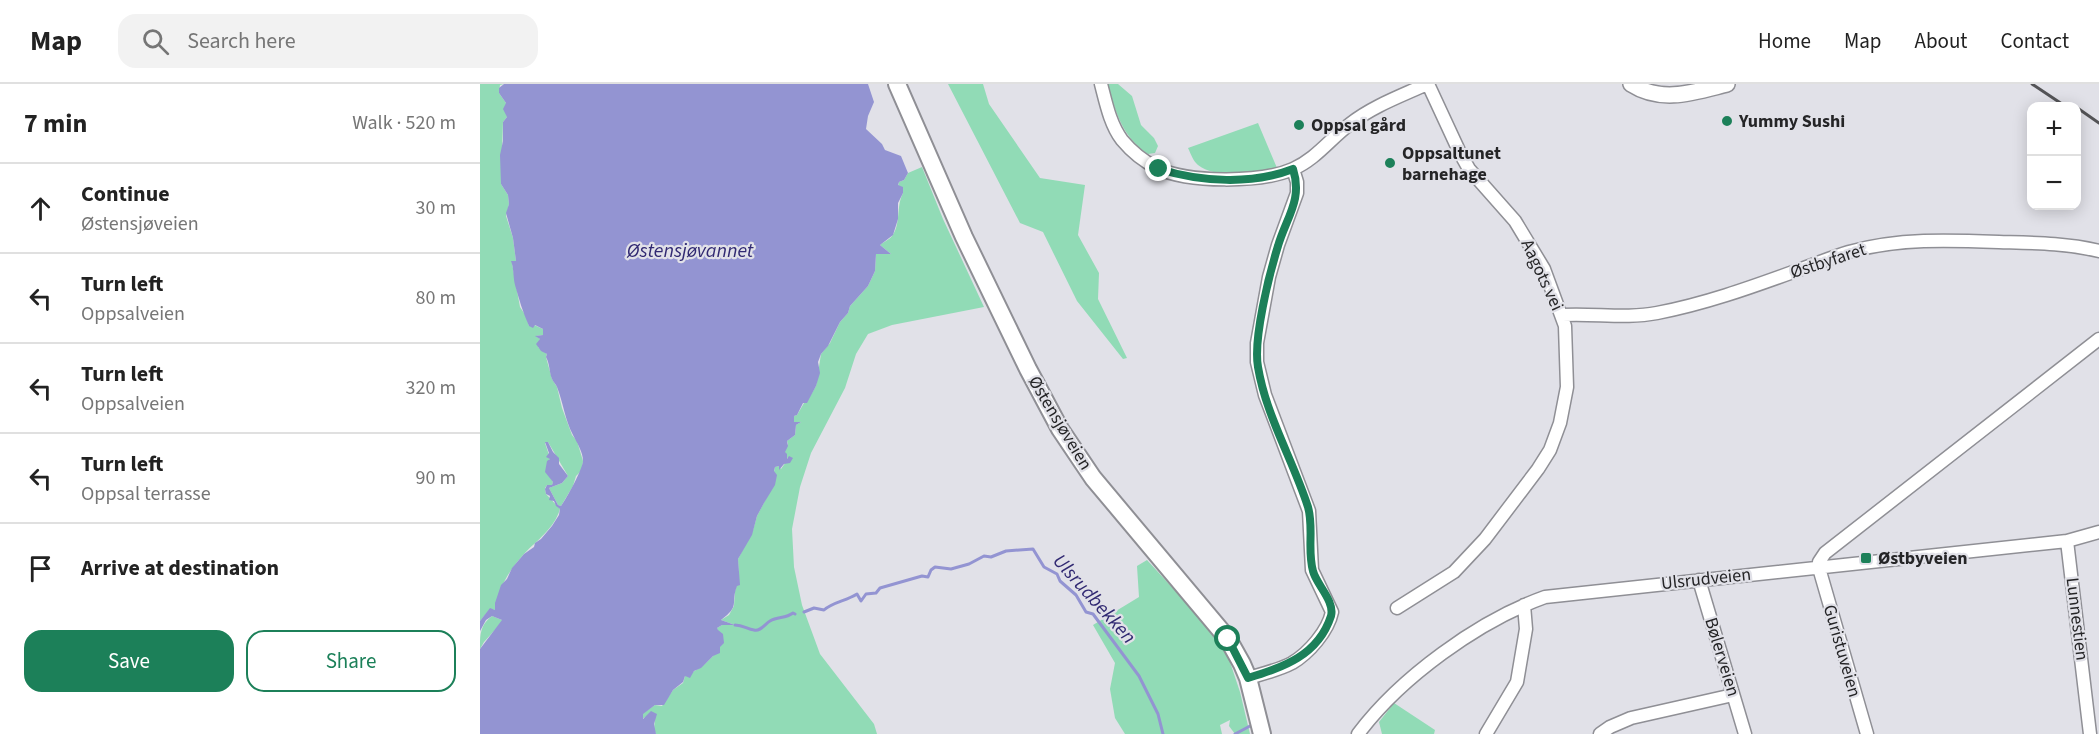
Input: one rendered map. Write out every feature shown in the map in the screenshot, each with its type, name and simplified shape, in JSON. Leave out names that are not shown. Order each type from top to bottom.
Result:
[{"type":"main road","name":"Østensjøveien","points":[[897,84],[969,248],[1032,378],[1060,429],[1093,478],[1228,639],[1248,678],[1262,734]]},
{"type":"street","points":[[1101,84],[1112,121],[1120,138],[1141,159],[1159,169],[1195,177],[1231,179],[1269,176],[1293,169],[1319,152],[1348,125],[1370,111],[1428,84]]},
{"type":"street","name":"Aagots vei","points":[[1397,608],[1444,579],[1463,563],[1516,499],[1550,450],[1560,423],[1567,387],[1567,358],[1562,315],[1544,269],[1510,214],[1469,169],[1456,147],[1428,84]]},
{"type":"street","points":[[1631,84],[1645,92],[1669,96],[1683,95],[1727,84]]},
{"type":"street","points":[[1248,678],[1283,667],[1298,659],[1323,633],[1332,612],[1312,570],[1309,511],[1265,396],[1257,362],[1257,343],[1269,277],[1278,245],[1298,193],[1293,169]]},
{"type":"street","name":"Østbyfaret","points":[[1562,315],[1623,316],[1656,313],[1715,299],[1849,252],[1880,245],[1923,241],[1965,241],[2070,245],[2099,251]]},
{"type":"street","points":[[1819,568],[1819,562],[1826,554],[2099,339]]},
{"type":"street","name":"Ulsrudveien","points":[[1358,734],[1383,703],[1425,668],[1505,613],[1555,595],[2067,541],[2099,532]]},
{"type":"street","name":"Lunnestien","points":[[2067,541],[2090,734]]},
{"type":"street","name":"Guristuveien","points":[[1819,568],[1867,734]]},
{"type":"street","name":"Bølerveien","points":[[1699,580],[1745,734]]},
{"type":"street","points":[[1486,734],[1517,682],[1526,629],[1524,605]]},
{"type":"street","points":[[1600,734],[1631,718],[1733,695]]},
{"type":"green space","points":[[480,84],[504,84],[500,85],[499,93],[506,103],[507,117],[503,122],[501,184],[508,195],[509,204],[506,216],[513,238],[516,261],[512,263],[520,307],[529,326],[534,325],[543,329],[543,335],[536,336],[540,339],[538,347],[547,354],[552,379],[557,387],[562,408],[583,461],[582,470],[576,476],[573,486],[561,506],[558,505],[549,488],[562,483],[568,476],[548,442],[545,443],[550,458],[546,470],[553,482],[545,488],[546,494],[560,509],[549,528],[524,554],[509,574],[499,594],[495,610],[490,609],[480,621]]},
{"type":"green space","points":[[948,84],[983,84],[989,104],[1040,178],[1085,185],[1078,235],[1099,273],[1098,299],[1127,358],[1123,359],[1077,301],[1043,232],[1020,223]]},
{"type":"green space","points":[[1108,84],[1118,84],[1132,96],[1141,125],[1154,138],[1158,146],[1155,153],[1148,154],[1139,148],[1126,132],[1117,114]]},
{"type":"green space","points":[[1258,123],[1277,168],[1236,174],[1215,172],[1198,165],[1188,148]]},
{"type":"green space","points":[[922,167],[943,219],[984,307],[892,325],[868,334],[856,354],[845,388],[811,453],[800,487],[792,529],[794,567],[802,605],[820,654],[874,724],[877,734],[656,734],[655,717],[647,716],[642,719],[643,713],[655,705],[662,706],[673,690],[683,683],[685,676],[700,667],[720,647],[717,628],[722,625],[735,625],[721,620],[729,615],[734,606],[739,577],[738,559],[770,491],[775,467],[779,466],[781,469],[788,459],[784,452],[787,441],[795,435],[796,425],[801,422],[794,422],[794,416],[806,403],[816,386],[821,354],[830,343],[850,306],[868,286],[875,271],[876,254],[891,254],[880,245],[891,237],[897,226],[903,193],[898,186],[899,182],[904,180],[908,173]]},
{"type":"green space","points":[[1147,560],[1224,644],[1240,692],[1250,734],[1235,734],[1229,726],[1230,720],[1220,725],[1222,734],[1125,734],[1115,718],[1110,689],[1115,663],[1093,625],[1139,597],[1137,566]]},
{"type":"green space","points":[[492,616],[502,622],[480,649],[482,631],[485,623]]},
{"type":"green space","points":[[1394,703],[1435,730],[1434,734],[1382,734],[1379,722]]},
{"type":"water","name":"Østensjøvannet","points":[[504,84],[868,84],[874,102],[866,129],[882,144],[885,150],[901,156],[908,173],[898,185],[903,187],[903,193],[898,203],[898,219],[893,235],[880,245],[891,254],[876,254],[875,271],[868,286],[850,306],[848,313],[821,354],[818,362],[820,373],[816,386],[807,403],[803,403],[797,415],[794,416],[794,422],[801,422],[796,425],[795,435],[787,441],[788,446],[785,452],[787,459],[789,456],[793,458],[790,463],[784,464],[779,470],[779,466],[775,467],[774,471],[777,475],[775,485],[757,516],[752,535],[738,559],[740,585],[737,586],[731,611],[721,620],[735,625],[722,625],[717,628],[723,634],[724,643],[720,647],[720,653],[694,671],[690,678],[685,676],[683,682],[673,690],[664,705],[655,705],[643,714],[643,719],[651,711],[657,714],[654,724],[656,734],[480,734],[480,649],[502,620],[492,616],[486,620],[480,631],[480,621],[490,608],[495,610],[501,585],[512,568],[524,554],[534,547],[559,515],[560,509],[554,501],[549,500],[550,496],[546,494],[545,489],[553,482],[545,472],[547,461],[550,459],[546,457],[549,453],[545,442],[548,442],[559,458],[559,464],[568,476],[562,483],[549,488],[558,505],[561,506],[567,497],[583,461],[557,387],[552,380],[547,354],[541,351],[536,344],[540,339],[535,336],[543,335],[543,329],[535,325],[533,328],[529,326],[515,285],[511,261],[516,261],[506,213],[509,204],[508,195],[501,184],[500,155],[503,122],[507,117],[503,109],[506,103],[499,93],[499,88]]},
{"type":"waterway","name":"Ulsrudbekken","points":[[804,612],[814,608],[824,610],[857,594],[861,601],[866,594],[876,593],[880,588],[922,576],[928,577],[935,567],[951,569],[969,564],[984,556],[991,557],[1006,551],[1033,549],[1044,567],[1057,574],[1060,581],[1076,595],[1086,612],[1093,614],[1139,676],[1158,714],[1163,734]]},
{"type":"waterway","name":"Ulsrudbekken","points":[[735,625],[756,630],[773,619],[795,614]]},
{"type":"waterway","name":"Ulsrudbekken","points":[[1235,734],[1250,726]]},
{"type":"railway","points":[[2032,84],[2059,102]]},
{"type":"railway","points":[[2081,110],[2099,123]]},
{"type":"place","name":"Yummy Sushi","points":[[1727,121]]},
{"type":"place","name":"Oppsal gård","points":[[1299,125]]},
{"type":"place","name":"Oppsaltunet barnehage","points":[[1390,163]]},
{"type":"place","name":"Østbyveien","points":[[1866,558]]},
{"type":"route","points":[[1159,169],[1195,177],[1251,179],[1279,175],[1293,169],[1297,182],[1298,193],[1284,227],[1269,277],[1256,356],[1265,396],[1309,511],[1312,570],[1332,612],[1323,633],[1298,659],[1283,667],[1248,678],[1228,639]]}]
